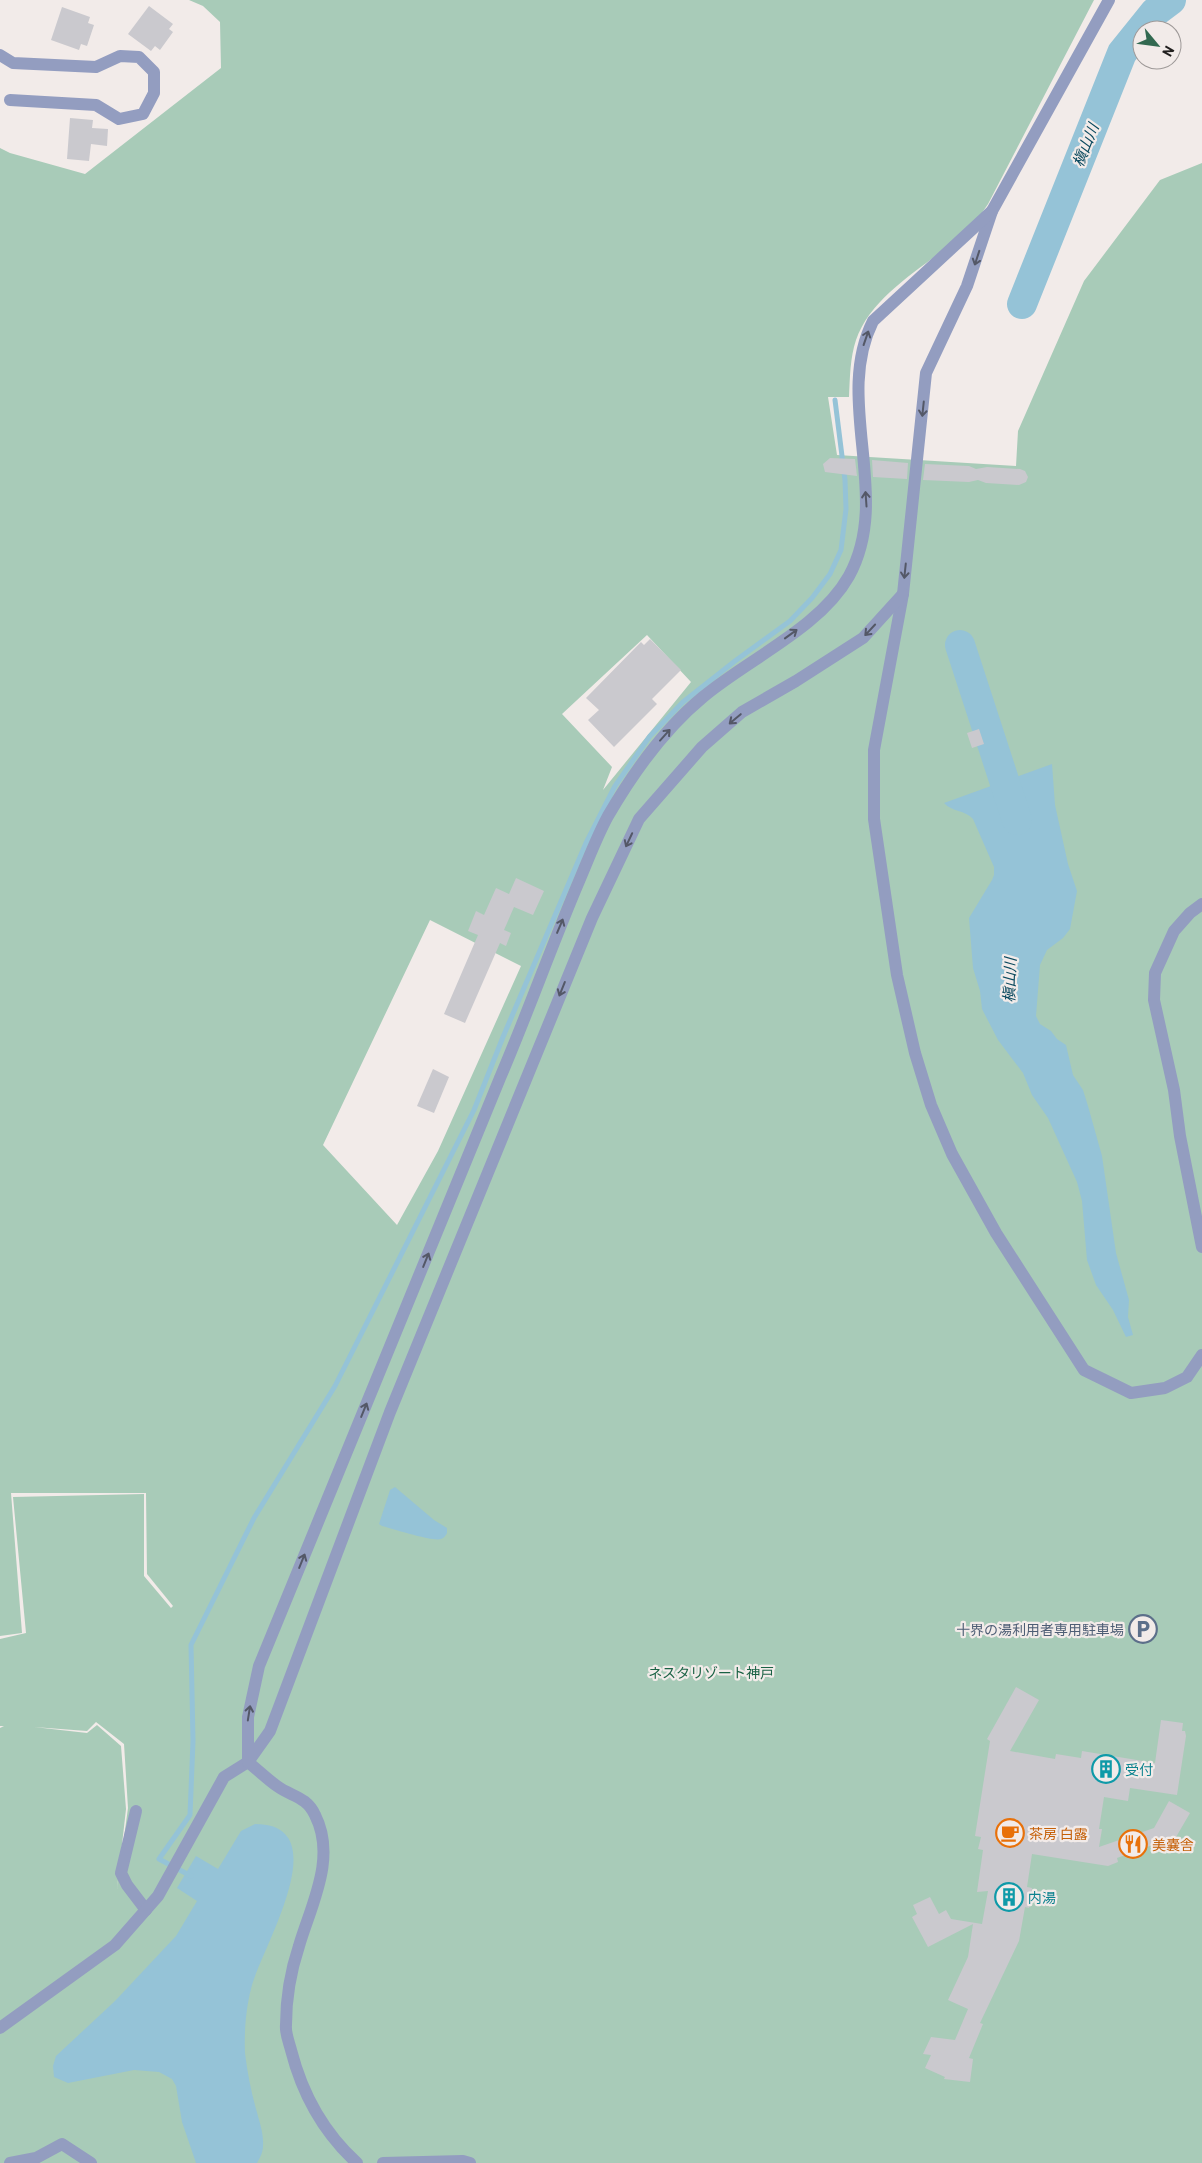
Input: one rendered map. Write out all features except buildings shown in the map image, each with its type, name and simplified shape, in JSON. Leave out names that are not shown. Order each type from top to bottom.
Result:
[{"type":"street","points":[[1109,0],[992,211],[967,286],[926,374],[903,594],[874,750],[874,819],[898,975],[915,1052],[931,1105],[952,1154],[996,1233],[1084,1370],[1131,1393],[1165,1388],[1187,1377],[1202,1355]]},
{"type":"street","points":[[0,55],[13,63],[96,66],[120,56],[138,57],[154,72],[154,93],[143,114],[119,119],[96,105],[10,100]]},
{"type":"street","points":[[248,1762],[248,1717],[259,1666],[504,1069],[553,943],[606,819],[635,774],[663,736],[701,698],[829,605],[850,574],[861,545],[867,513],[858,387],[860,363],[866,336],[878,317],[992,211]]},
{"type":"street","points":[[0,2028],[115,1945],[158,1896],[224,1777],[248,1762],[270,1731],[390,1412],[592,918],[639,819],[702,747],[736,718],[862,638],[903,594]]},
{"type":"street","points":[[1202,904],[1190,913],[1174,931],[1155,972],[1154,1000],[1174,1090],[1180,1136],[1202,1247]]},
{"type":"street","points":[[248,1762],[278,1787],[304,1799],[315,1815],[322,1838],[323,1872],[312,1911],[298,1948],[285,2026],[296,2069],[309,2102],[341,2149],[357,2163]]},
{"type":"street","points":[[136,1811],[121,1872],[127,1886],[146,1910]]},
{"type":"street","points":[[10,2163],[36,2158],[62,2144],[91,2163]]},
{"type":"street","points":[[383,2163],[463,2161],[470,2163]]},
{"type":"green space","name":"ネスタリゾート神戸","points":[[189,0],[1094,0],[988,204],[972,226],[891,291],[865,322],[856,340],[853,354],[849,397],[828,397],[837,455],[1016,466],[1018,431],[1084,281],[1160,180],[1202,163],[1202,2163],[0,2163],[0,1728],[4,1726],[0,1726],[0,1639],[26,1633],[13,1497],[144,1494],[144,1576],[171,1608],[173,1606],[147,1574],[146,1493],[11,1493],[22,1633],[0,1636],[0,148],[10,153],[85,174],[221,68],[220,22],[203,6]],"holes":[[[647,635],[691,682],[603,790],[612,767],[562,714]],[[430,920],[521,966],[438,1151],[397,1225],[323,1145]],[[96,1722],[124,1744],[128,1808],[117,1889],[126,1809],[121,1746],[97,1725],[87,1733],[34,1727],[87,1731]]]},
{"type":"water","points":[[1052,764],[1055,805],[1068,864],[1077,891],[1070,929],[1063,938],[1047,950],[1040,965],[1036,1016],[1040,1024],[1066,1045],[1073,1075],[1083,1090],[1088,1106],[1102,1156],[1116,1253],[1129,1300],[1128,1317],[1133,1335],[1126,1337],[1113,1310],[1096,1285],[1087,1260],[1082,1201],[1077,1182],[1048,1118],[1032,1095],[1023,1073],[998,1040],[982,1009],[980,991],[973,968],[969,918],[992,880],[994,867],[973,819],[944,803]]},
{"type":"water","points":[[395,1487],[434,1520],[447,1528],[447,1533],[444,1537],[437,1539],[422,1537],[379,1524],[390,1490]]},
{"type":"water","points":[[255,1824],[280,1830],[291,1845],[293,1866],[288,1893],[251,1989],[245,2029],[245,2053],[262,2132],[262,2150],[257,2163],[196,2163],[182,2122],[176,2086],[172,2079],[159,2072],[134,2070],[68,2083],[54,2077],[53,2066],[56,2056],[115,2001],[176,1936],[197,1901],[177,1888],[196,1856],[218,1869],[241,1831]]},
{"type":"waterway","name":"槇山川","points":[[1022,304],[1122,53],[1155,12],[1171,0]]},
{"type":"waterway","points":[[191,1876],[159,1859],[190,1815],[193,1741],[191,1645],[254,1518],[335,1386],[474,1110],[586,843],[615,786],[650,736],[683,702],[790,621],[812,598],[830,574],[841,550],[846,509],[845,480],[835,400]]},
{"type":"waterway","name":"槇山川","points":[[960,645],[1017,820]]},
{"type":"place","name":"十界の湯利用者専用駐車場","points":[[1143,1629]]},
{"type":"place","name":"受付","points":[[1106,1769]]},
{"type":"place","name":"茶房 白露","points":[[1010,1833]]},
{"type":"place","name":"美嚢舎","points":[[1133,1844]]},
{"type":"place","name":"内湯","points":[[1009,1897]]}]
